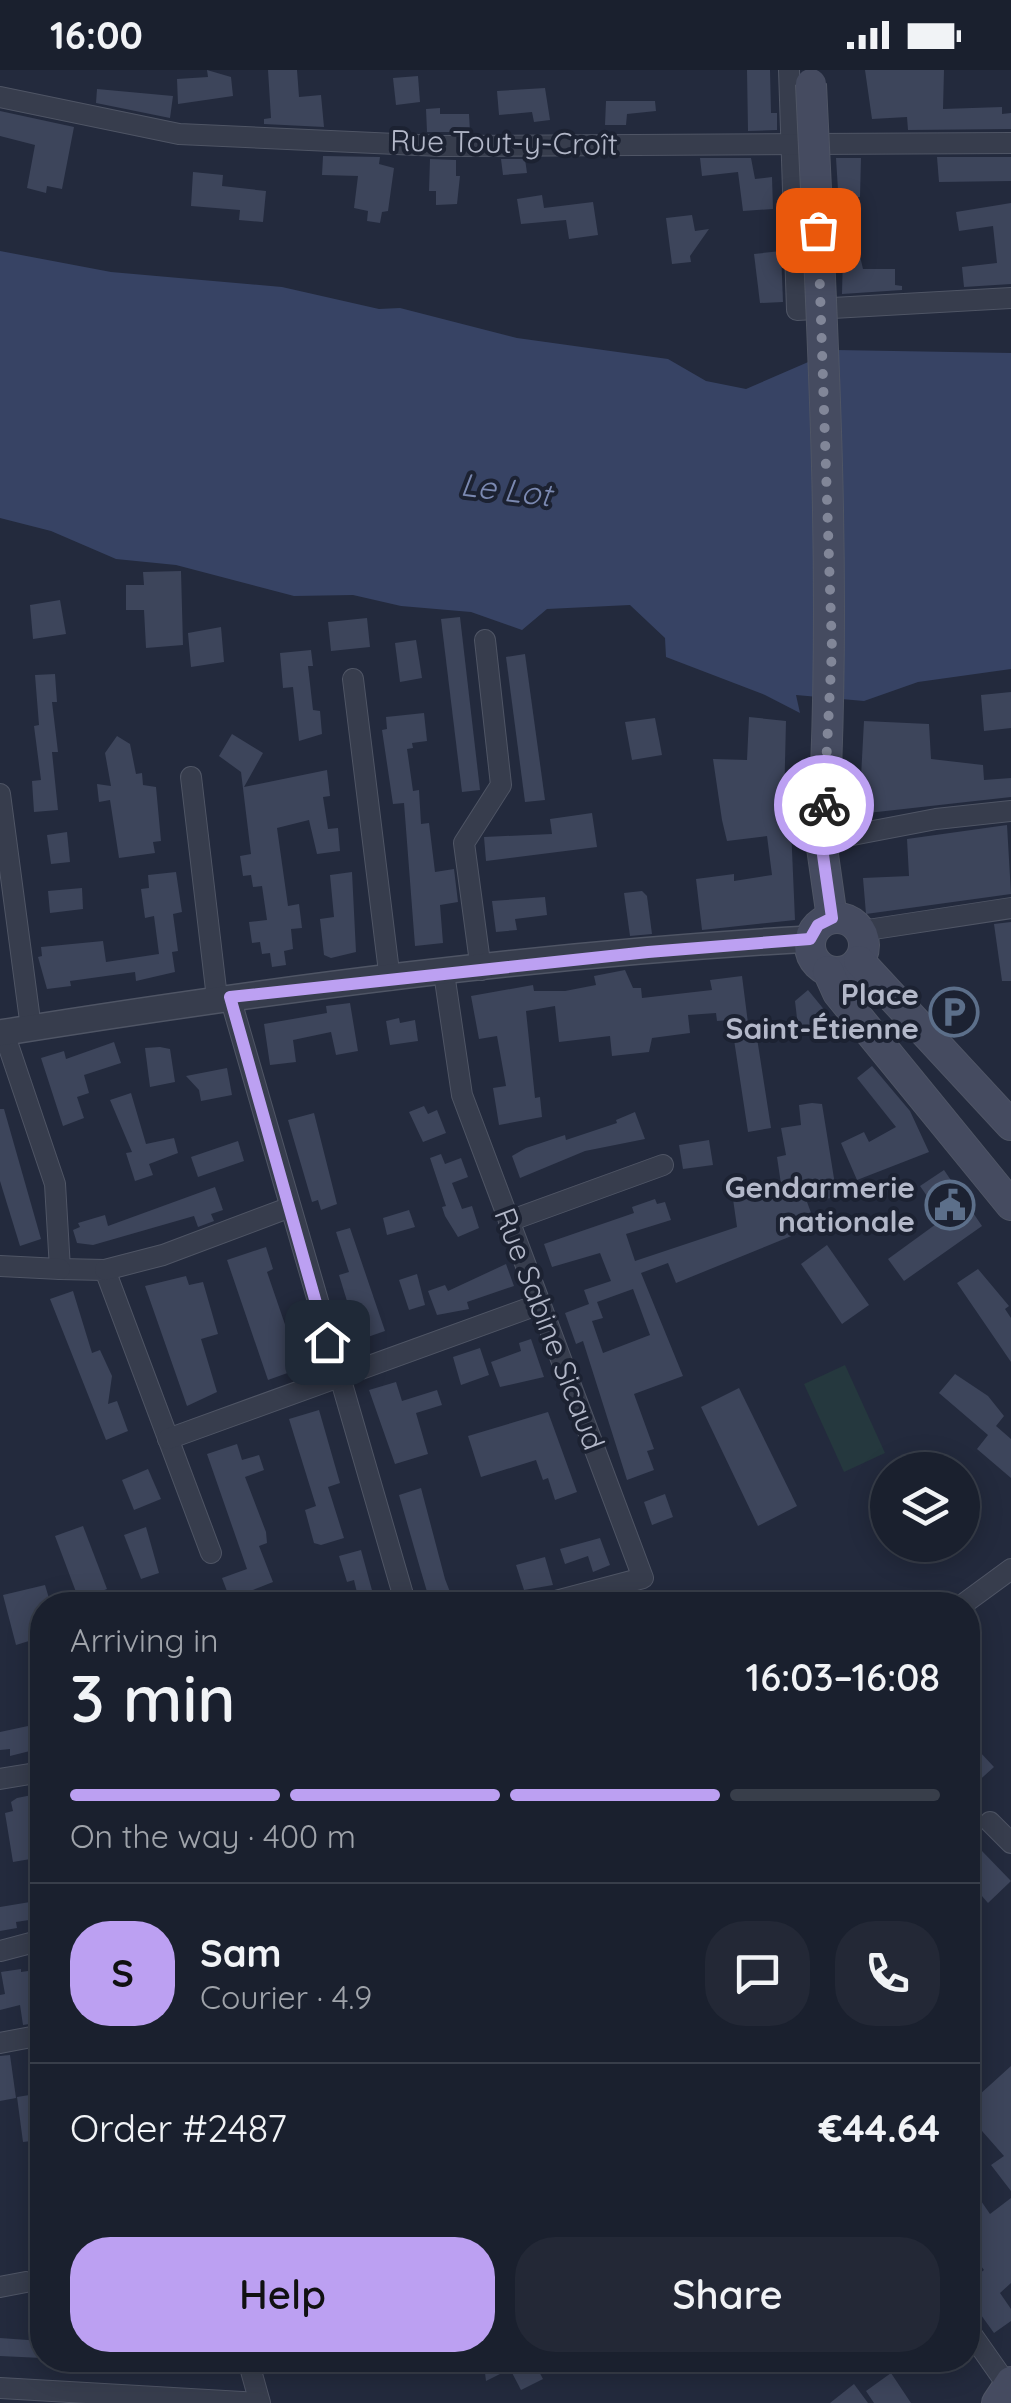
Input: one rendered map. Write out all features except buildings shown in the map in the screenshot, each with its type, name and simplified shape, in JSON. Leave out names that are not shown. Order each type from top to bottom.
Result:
[{"type":"main road","points":[[803,75],[830,521],[832,649],[821,841],[821,929],[812,955],[828,970],[838,994],[1011,1205]]},
{"type":"main road","points":[[821,929],[849,920],[860,946],[1011,1126]]},
{"type":"main road","points":[[828,970],[845,971],[860,946]]},
{"type":"street","points":[[803,75],[792,146],[797,310],[1011,298]]},
{"type":"street","name":"Rue Tout-y-Croît","points":[[0,97],[179,134],[440,146],[1011,143]]},
{"type":"street","points":[[823,142],[830,309]]},
{"type":"street","points":[[481,970],[464,843],[501,784],[485,640]]},
{"type":"street","points":[[353,679],[390,980]]},
{"type":"street","points":[[191,777],[224,998],[402,1592]]},
{"type":"street","points":[[0,794],[30,1028]]},
{"type":"street","points":[[821,841],[936,819],[1011,811]]},
{"type":"street","points":[[860,946],[1011,908]]},
{"type":"street","points":[[60,1270],[54,1184],[2,1033],[224,998],[821,929]]},
{"type":"street","name":"Rue Sabine Sicaud","points":[[444,973],[462,1095],[643,1578],[590,1592]]},
{"type":"street","points":[[509,1221],[664,1165]]},
{"type":"street","points":[[0,1266],[105,1270],[163,1256],[288,1208]]},
{"type":"street","points":[[105,1270],[211,1553]]},
{"type":"street","points":[[168,1439],[540,1304]]},
{"type":"street","points":[[980,1592],[1011,1569]]},
{"type":"street","points":[[0,1779],[30,1774]]},
{"type":"street","points":[[990,1822],[1011,1843]]},
{"type":"street","points":[[0,1951],[30,1943]]},
{"type":"street","points":[[0,2043],[30,2037]]},
{"type":"street","points":[[0,2287],[26,2282]]},
{"type":"street","points":[[980,2348],[1006,2390]]},
{"type":"street","points":[[0,2388],[260,2403],[251,2372]]},
{"type":"shaded area","points":[[845,1365],[885,1452],[870,1452],[870,1460],[844,1472],[804,1384]]},
{"type":"water","name":"Le Lot","points":[[0,251],[111,272],[282,287],[379,309],[400,308],[517,338],[668,359],[706,381],[746,389],[836,350],[1011,353],[1011,669],[918,682],[864,701],[796,695],[800,713],[765,695],[666,657],[665,638],[630,605],[547,609],[522,630],[471,612],[401,606],[353,595],[294,596],[176,565],[116,559],[51,531],[0,518]]},
{"type":"way so far","points":[[818,230],[832,649],[824,805]]},
{"type":"place","name":"Place Saint-Étienne","points":[[954,1012]]},
{"type":"place","name":"Gendarmerie nationale","points":[[950,1205]]},
{"type":"route","points":[[327,1342],[230,997],[648,952],[810,939],[818,925],[832,918],[827,905],[821,841],[824,805]]}]
